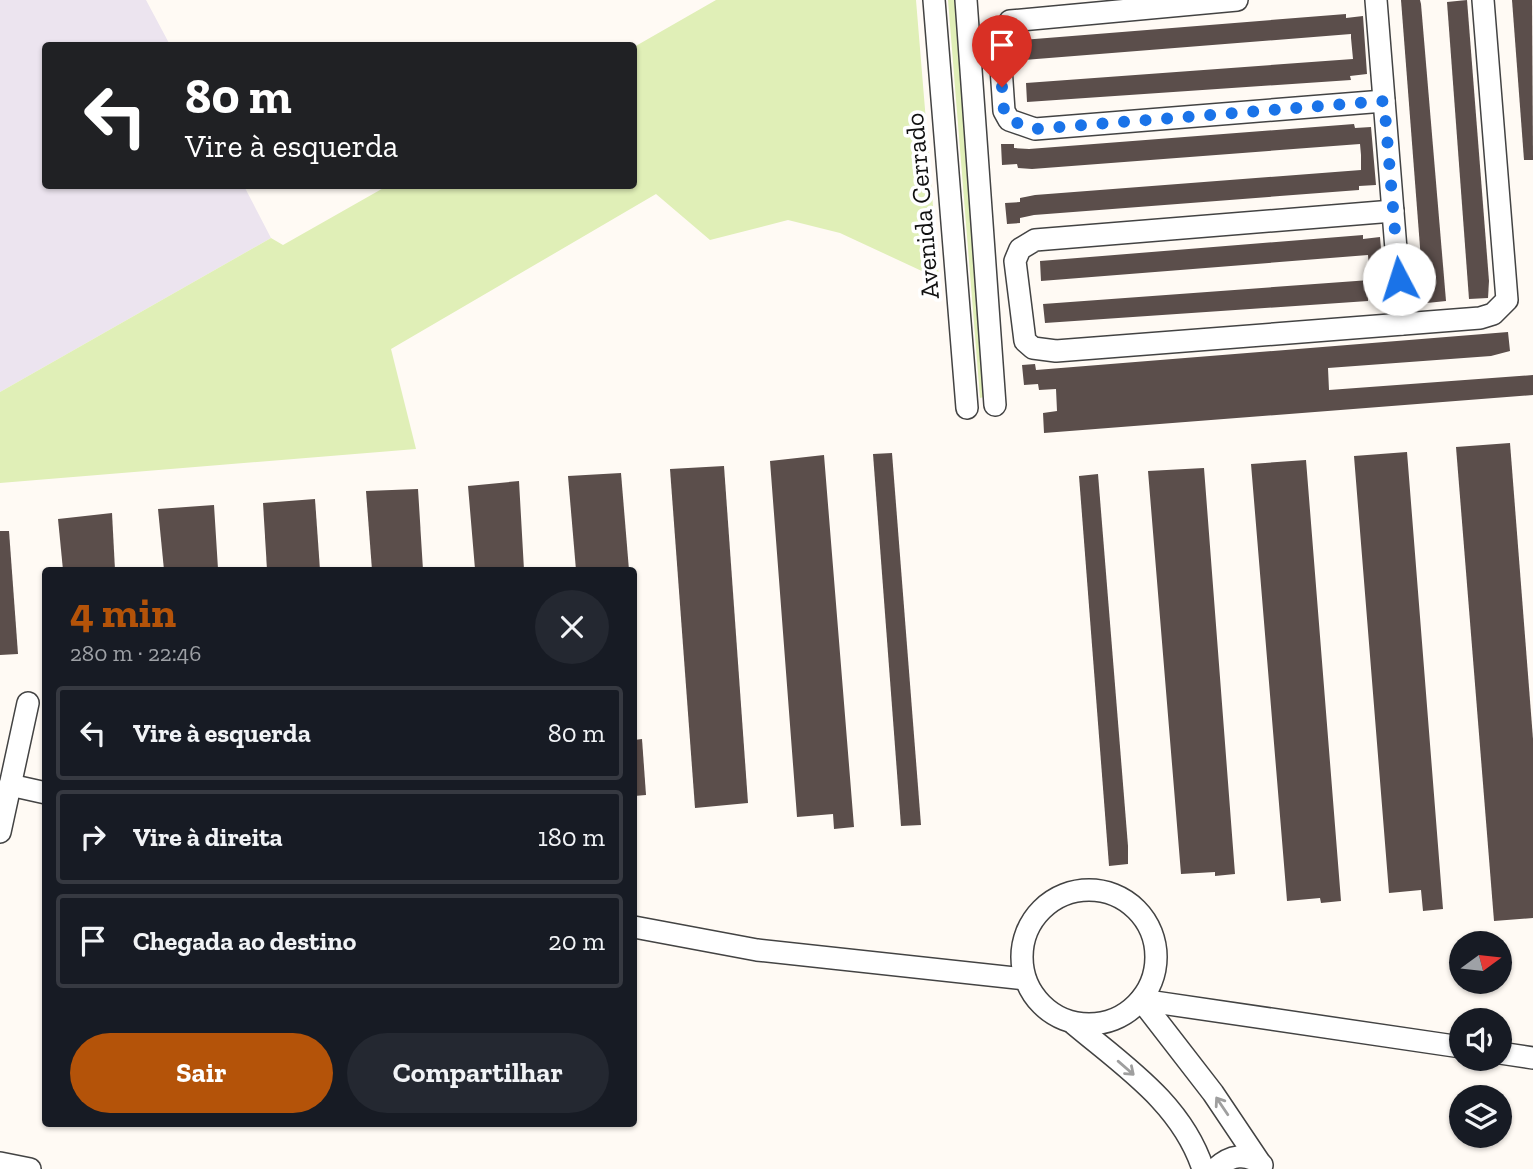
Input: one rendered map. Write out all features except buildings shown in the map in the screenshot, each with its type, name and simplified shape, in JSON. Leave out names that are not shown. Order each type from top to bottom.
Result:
[{"type":"street","name":"Avenida Cerrado","points":[[934,0],[967,408]]},
{"type":"street","points":[[966,0],[995,405]]},
{"type":"street","points":[[1237,0],[1010,21],[999,38],[1004,111],[1009,120],[1035,129],[1384,101]]},
{"type":"street","points":[[1376,0],[1402,324]]},
{"type":"street","points":[[1393,211],[1035,240],[1020,249],[1015,261],[1025,341],[1033,348],[1056,351],[1480,318],[1493,314],[1507,300],[1483,0]]},
{"type":"street","points":[[0,832],[28,704]]},
{"type":"street","points":[[10,785],[42,792]]},
{"type":"street","points":[[1074,1024],[1097,1025],[1119,1019],[1141,1000],[1151,987],[1157,964],[1155,941],[1146,920],[1122,899],[1092,889],[1071,892],[1052,900],[1036,915],[1026,933],[1021,956],[1025,979],[1036,999],[1053,1015],[1074,1024],[1169,1107],[1186,1128],[1203,1169]]},
{"type":"street","points":[[637,928],[757,950],[1025,979]]},
{"type":"street","points":[[1141,1000],[1449,1045]]},
{"type":"street","points":[[1141,1000],[1213,1093],[1263,1166]]},
{"type":"street","points":[[1512,1055],[1533,1058]]},
{"type":"street","points":[[1215,1169],[1232,1157],[1242,1156],[1263,1166]]},
{"type":"street","points":[[0,1163],[30,1169]]},
{"type":"shaded area","points":[[0,0],[146,0],[168,42],[42,42],[42,189],[246,189],[271,238],[0,392]]},
{"type":"green space","points":[[716,0],[916,0],[939,279],[840,233],[788,220],[710,240],[656,194],[391,349],[416,449],[0,483],[0,392],[271,238],[283,245],[382,189],[637,189],[637,45]]},
{"type":"green space","points":[[948,0],[955,0],[984,397],[980,398]]},
{"type":"route","points":[[1002,87],[1004,111],[1009,120],[1035,129],[1384,101],[1399,279]]}]
